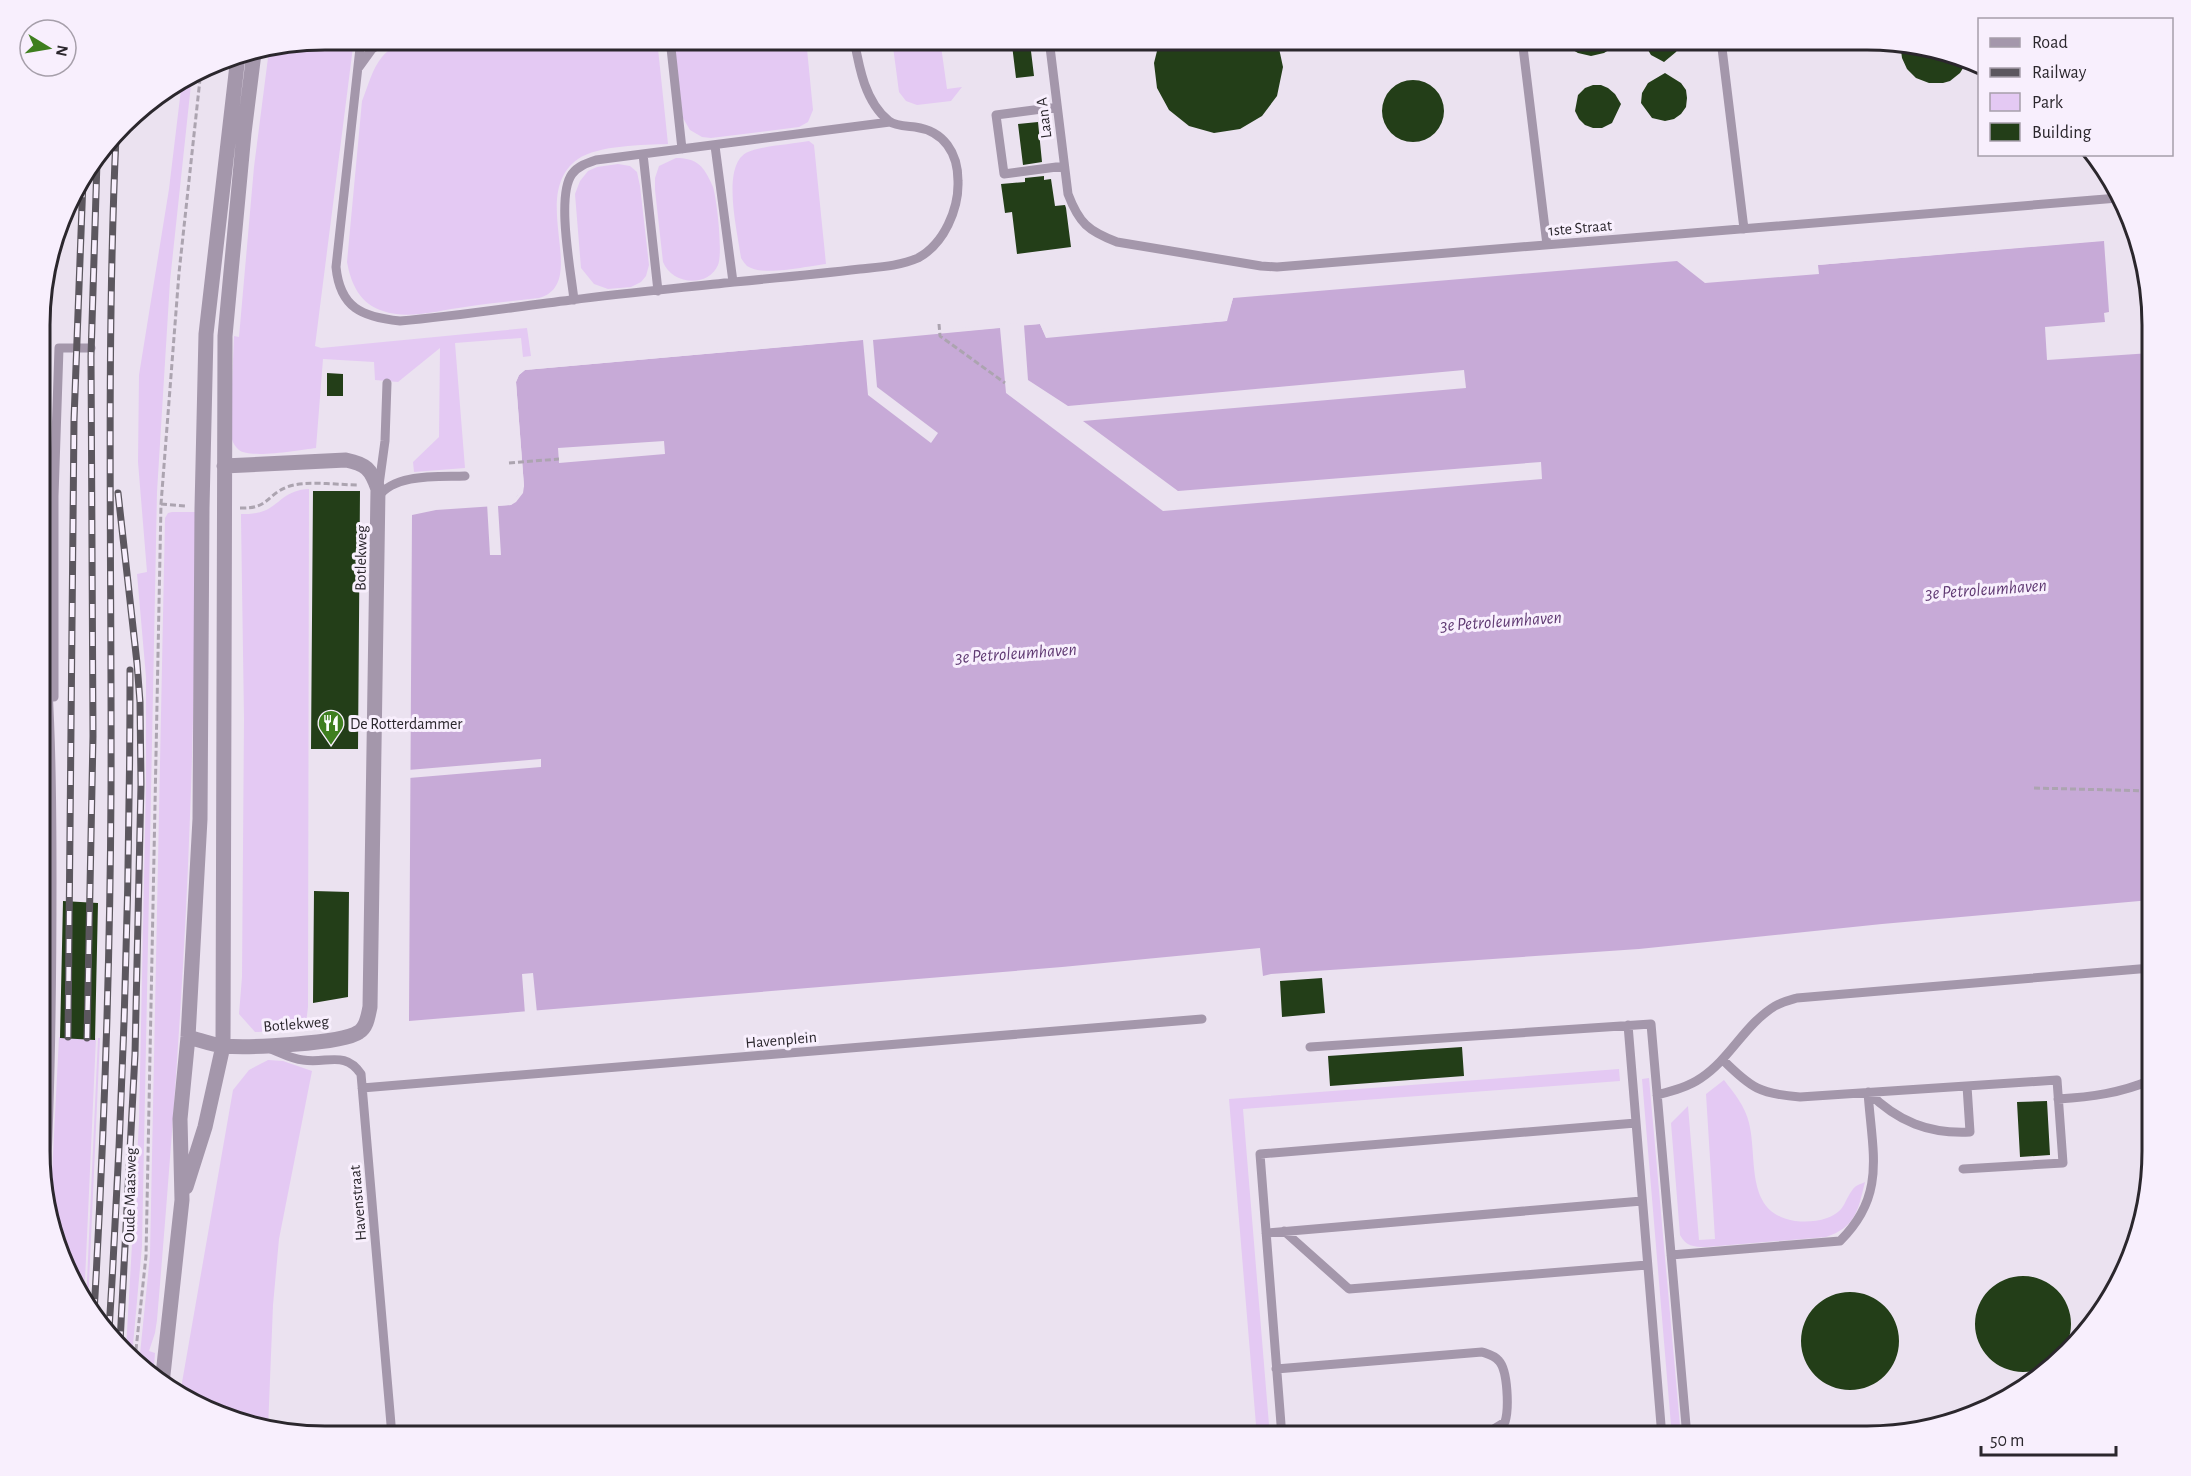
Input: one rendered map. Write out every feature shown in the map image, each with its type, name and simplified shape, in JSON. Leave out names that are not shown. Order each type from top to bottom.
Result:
[{"type":"street","points":[[182,1200],[205,1127],[223,1046],[225,336],[253,59]]},
{"type":"street","points":[[163,1374],[182,1200],[180,1119],[188,1037],[200,819],[202,508],[206,334],[237,64]]},
{"type":"street","points":[[224,466],[346,459],[361,463],[373,474],[378,490]]},
{"type":"street","name":"Botlekweg","points":[[188,1037],[223,1046],[307,1043],[357,1034],[367,1022],[369,1015],[378,490]]},
{"type":"lane","points":[[360,50],[336,267],[337,282],[342,294],[361,313],[375,318],[400,321],[902,264],[920,257],[933,245],[946,229],[954,212],[958,195],[956,164],[949,145],[939,135],[928,129],[890,122],[596,160],[583,165],[572,175],[564,206],[574,300]]},
{"type":"lane","points":[[357,73],[362,61],[372,50]]},
{"type":"lane","points":[[671,50],[682,149]]},
{"type":"lane","points":[[856,50],[861,75],[877,107],[890,122]]},
{"type":"lane","name":"Laan A","points":[[1050,50],[1068,194]]},
{"type":"lane","points":[[1523,50],[1547,245]]},
{"type":"lane","points":[[1722,50],[1744,228]]},
{"type":"lane","points":[[1057,107],[996,116],[1004,174],[1064,166]]},
{"type":"lane","points":[[715,146],[732,282]]},
{"type":"lane","points":[[643,154],[658,291]]},
{"type":"lane","name":"1ste Straat","points":[[1068,194],[1075,213],[1086,227],[1098,235],[1117,242],[1277,267],[2111,199]]},
{"type":"lane","points":[[50,1072],[55,626],[54,496],[59,348],[91,348]]},
{"type":"lane","points":[[387,383],[383,457],[378,490],[406,481],[465,476]]},
{"type":"lane","points":[[50,758],[52,855]]},
{"type":"lane","points":[[1657,1095],[1692,1083],[1723,1060],[1761,1016],[1777,1005],[1797,998],[2142,969]]},
{"type":"lane","name":"Havenplein","points":[[362,1088],[1202,1019]]},
{"type":"lane","points":[[1310,1047],[1652,1024],[1686,1426]]},
{"type":"lane","points":[[1628,1025],[1661,1426]]},
{"type":"lane","name":"Havenstraat","points":[[263,1045],[300,1060],[347,1060],[355,1065],[361,1074],[391,1426]]},
{"type":"lane","points":[[1723,1060],[1753,1087],[1772,1095],[1800,1097],[2057,1080],[2063,1163],[1963,1169]]},
{"type":"lane","points":[[2058,1100],[2118,1092],[2142,1083]]},
{"type":"lane","points":[[1868,1092],[1878,1102],[1910,1123],[1933,1131],[1970,1132],[1967,1086]]},
{"type":"lane","points":[[1671,1255],[1840,1241],[1856,1226],[1866,1207],[1872,1188],[1874,1169],[1868,1092]]},
{"type":"lane","points":[[1281,1426],[1260,1154],[1636,1123]]},
{"type":"lane","points":[[1266,1233],[1642,1201]]},
{"type":"lane","points":[[1284,1231],[1349,1289],[1647,1265]]},
{"type":"lane","points":[[1276,1369],[1482,1352],[1492,1355],[1499,1361],[1503,1370],[1508,1413],[1505,1422],[1498,1426]]},
{"type":"path","points":[[200,80],[179,273],[161,504],[202,508]]},
{"type":"path","points":[[939,324],[940,336],[1005,383]]},
{"type":"path","points":[[508,463],[559,459]]},
{"type":"path","points":[[224,507],[257,507],[268,502],[277,492],[297,484],[378,490]]},
{"type":"path","name":"Oude Maasweg","points":[[136,1351],[146,1256],[161,504]]},
{"type":"path","points":[[2034,788],[2142,791]]},
{"type":"green space","points":[[307,50],[353,50],[315,346],[321,348],[527,328],[531,356],[523,357],[521,338],[455,343],[465,468],[414,472],[413,462],[439,437],[440,348],[398,382],[375,380],[374,362],[323,359],[316,448],[254,454],[239,450],[234,444],[230,433],[234,336],[239,337],[254,167],[268,56]]},
{"type":"green space","points":[[658,50],[668,144],[609,148],[597,151],[578,159],[564,175],[558,194],[557,215],[561,257],[560,275],[554,289],[539,298],[403,315],[383,311],[368,303],[358,292],[347,262],[362,101],[376,67],[388,51]]},
{"type":"green space","points":[[674,50],[807,50],[813,110],[808,122],[799,127],[711,138],[702,137],[690,130],[683,118]]},
{"type":"green space","points":[[893,50],[942,50],[947,89],[962,87],[951,101],[917,105],[906,101],[899,92]]},
{"type":"green space","points":[[191,84],[170,281],[157,492],[142,1246],[133,1348],[126,1342],[139,1122],[146,783],[146,677],[137,574],[147,572],[138,462],[139,375],[169,189],[181,90]]},
{"type":"green space","points":[[809,141],[814,145],[826,264],[774,271],[763,271],[747,266],[741,258],[733,200],[735,170],[740,159],[754,150]]},
{"type":"green space","points":[[676,158],[692,160],[698,164],[710,180],[715,194],[719,226],[718,265],[713,272],[699,280],[690,281],[674,275],[663,262],[655,178],[659,166]]},
{"type":"green space","points":[[618,164],[630,166],[637,172],[649,265],[646,276],[641,282],[631,287],[608,289],[594,284],[581,268],[575,194],[580,181],[588,171],[597,167]]},
{"type":"green space","points":[[309,489],[308,1007],[305,1031],[255,1032],[239,1014],[242,977],[244,719],[241,514],[263,511],[292,493]]},
{"type":"green space","points":[[196,512],[193,702],[187,879],[176,1069],[157,1320],[149,1351],[155,1353],[154,1367],[140,1355],[150,1255],[165,518],[168,513]]},
{"type":"green space","points":[[59,1037],[96,1038],[85,1286],[64,1240],[52,1183]]},
{"type":"green space","points":[[98,1038],[100,1038],[89,1293],[87,1290]]},
{"type":"green space","points":[[268,1060],[283,1061],[312,1071],[279,1239],[273,1305],[268,1420],[220,1406],[181,1386],[233,1090],[249,1070]]},
{"type":"green space","points":[[1619,1069],[1620,1081],[1243,1109],[1269,1426],[1256,1426],[1229,1099]]},
{"type":"green space","points":[[1649,1078],[1680,1426],[1671,1426],[1642,1079]]},
{"type":"green space","points":[[1724,1080],[1745,1111],[1749,1123],[1756,1182],[1760,1196],[1768,1207],[1779,1216],[1795,1221],[1823,1219],[1838,1212],[1854,1188],[1865,1182],[1850,1223],[1826,1237],[1706,1247],[1690,1245],[1682,1239],[1671,1123],[1688,1106],[1699,1240],[1715,1239],[1706,1094]]},
{"type":"shaded area","points":[[2128,238],[2139,289],[2142,325],[2142,901],[1639,949],[1263,976],[1260,948],[1062,967],[409,1021],[412,515],[436,510],[511,505],[524,486],[516,382],[525,370],[1040,324],[1046,337],[1226,321],[1233,298],[1677,261],[1705,283],[1819,274],[1818,265]]},
{"type":"pier","points":[[2127,235],[2139,289],[2142,354],[2047,360],[2045,327],[2105,322],[2104,313],[2109,312],[2104,241],[1818,265],[1818,262]]},
{"type":"pier","points":[[1230,298],[1233,298],[1227,321],[1046,338],[1040,324],[1024,325],[1028,380],[1068,406],[1464,370],[1466,388],[1083,421],[1178,491],[1541,462],[1542,479],[1163,511],[1006,393],[1000,328],[873,340],[877,387],[938,433],[931,443],[868,395],[863,340],[525,370],[516,382],[523,493],[511,505],[498,506],[501,555],[490,555],[487,503],[498,505],[510,502],[517,496],[521,486],[513,382],[517,373],[524,367],[1040,321],[1043,322],[1048,334],[1224,318]]},
{"type":"pier","points":[[664,441],[665,454],[559,463],[558,448]]},
{"type":"pier","points":[[541,759],[541,767],[409,778],[408,770]]},
{"type":"pier","points":[[533,973],[537,1013],[525,1014],[522,974]]},
{"type":"building","points":[[1013,50],[1031,50],[1034,76],[1016,78]]},
{"type":"building","points":[[1157,50],[1279,50],[1283,67],[1277,96],[1262,116],[1240,129],[1214,133],[1189,126],[1169,110],[1157,88],[1154,63]]},
{"type":"building","points":[[1573,50],[1609,50],[1591,56]]},
{"type":"building","points":[[1648,50],[1677,50],[1664,62],[1651,55]]},
{"type":"building","points":[[1901,52],[1964,67],[1950,81],[1929,83],[1916,78],[1907,69]]},
{"type":"building","points":[[1665,73],[1681,83],[1686,90],[1687,98],[1686,107],[1681,114],[1665,121],[1652,118],[1641,103],[1642,93],[1648,83]]},
{"type":"building","points":[[1407,80],[1419,80],[1435,89],[1442,99],[1444,111],[1442,123],[1435,133],[1419,142],[1407,142],[1396,137],[1387,128],[1382,117],[1382,105],[1387,94],[1396,85]]},
{"type":"building","points":[[1593,85],[1608,88],[1621,104],[1612,123],[1602,128],[1585,125],[1575,111],[1578,95],[1585,88]]},
{"type":"building","points":[[1038,122],[1042,162],[1023,165],[1018,124]]},
{"type":"building","points":[[1044,176],[1044,180],[1051,179],[1055,206],[1065,205],[1071,247],[1017,254],[1012,212],[1005,213],[1001,184],[1025,182],[1025,178]]},
{"type":"building","points":[[327,373],[343,374],[343,396],[327,396]]},
{"type":"building","points":[[313,491],[360,491],[358,749],[311,749]]},
{"type":"building","points":[[314,891],[349,892],[348,997],[313,1003]]},
{"type":"building","points":[[63,901],[98,903],[95,1040],[60,1038]]},
{"type":"building","points":[[1322,978],[1325,1013],[1282,1017],[1280,981]]},
{"type":"building","points":[[1462,1047],[1464,1076],[1330,1086],[1328,1056]]},
{"type":"building","points":[[2047,1101],[2050,1155],[2020,1157],[2017,1102]]},
{"type":"building","points":[[2023,1276],[2041,1279],[2050,1284],[2063,1297],[2070,1315],[2069,1337],[2033,1371],[2023,1372],[2005,1369],[1989,1358],[1978,1342],[1975,1324],[1978,1306],[1989,1290],[2005,1279]]},
{"type":"building","points":[[1850,1292],[1869,1296],[1885,1306],[1895,1322],[1899,1341],[1895,1360],[1885,1376],[1869,1386],[1850,1390],[1831,1386],[1815,1376],[1805,1360],[1801,1341],[1805,1322],[1815,1306],[1831,1296]]},
{"type":"railway","points":[[95,1302],[104,1118],[109,923],[110,383],[116,146]]},
{"type":"railway","points":[[87,1038],[93,736],[91,356],[97,171]]},
{"type":"railway","points":[[68,1037],[74,420],[82,194]]},
{"type":"railway","points":[[118,493],[137,663],[141,784],[135,1054],[120,1336]]},
{"type":"railway","points":[[109,1323],[125,1000],[130,670]]},
{"type":"place","name":"De Rotterdammer","points":[[331,746]]},
{"type":"water label","name":"3e Petroleumhaven","points":[[1986,589]]},
{"type":"water label","name":"3e Petroleumhaven","points":[[1501,621]]},
{"type":"water label","name":"3e Petroleumhaven","points":[[1016,653]]}]
